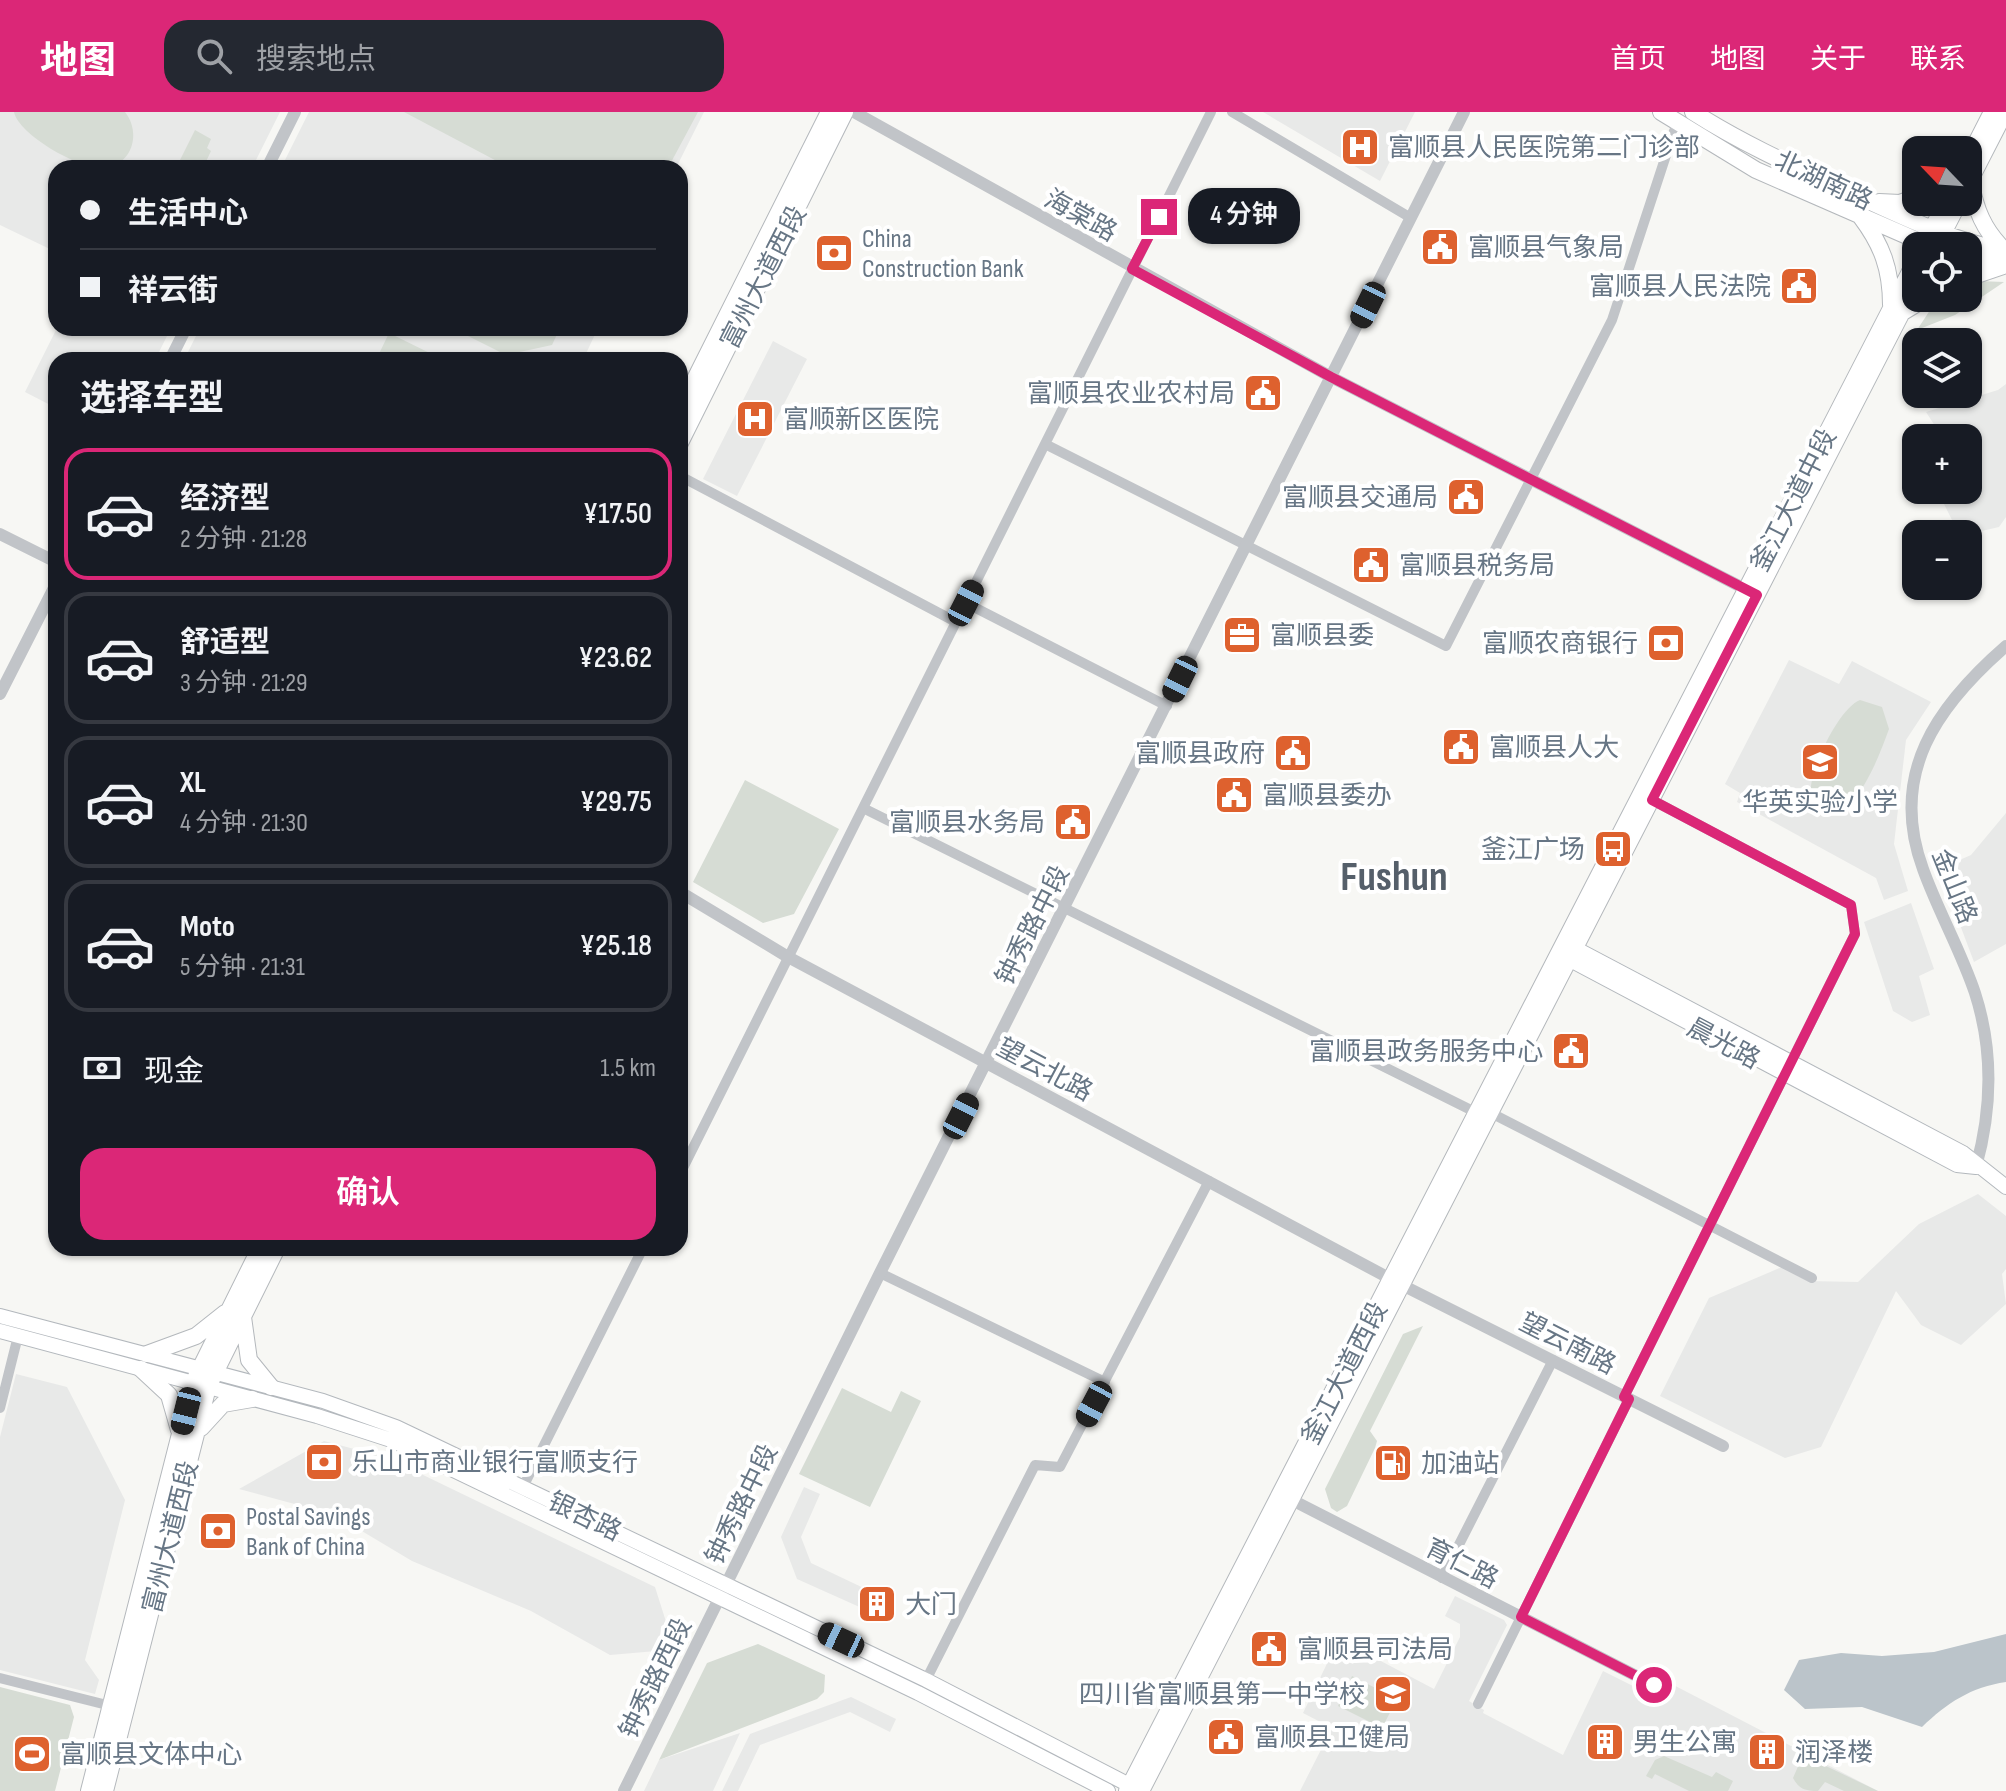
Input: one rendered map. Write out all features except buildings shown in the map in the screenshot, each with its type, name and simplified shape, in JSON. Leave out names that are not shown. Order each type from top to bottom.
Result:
[{"type":"main road","name":"富州大道西段","points":[[688,393],[829,112]]},
{"type":"main road","name":"富州大道西段","points":[[688,427],[845,112]]},
{"type":"main road","name":"北湖南路","points":[[1661,112],[1756,170],[1906,232]]},
{"type":"main road","name":"北湖南路","points":[[1693,112],[1760,151],[1871,202],[1917,232]]},
{"type":"main road","points":[[1980,136],[1992,112]]},
{"type":"main road","points":[[1982,157],[2005,112]]},
{"type":"main road","points":[[1871,202],[1902,202]]},
{"type":"main road","points":[[1860,215],[1881,244],[1896,311],[1902,308]]},
{"type":"main road","points":[[1978,216],[2006,258]]},
{"type":"main road","name":"北湖南路","points":[[1982,253],[2006,258]]},
{"type":"main road","points":[[1982,259],[2006,258]]},
{"type":"main road","points":[[1982,271],[2006,258]]},
{"type":"main road","name":"釜江大道中段","points":[[1568,951],[1902,296]]},
{"type":"main road","name":"釜江大道中段","points":[[1896,311],[1902,303]]},
{"type":"main road","name":"釜江大道中段","points":[[1568,951],[1652,800],[1752,592]]},
{"type":"main road","name":"晨光路","points":[[1568,951],[1787,1068],[1963,1153],[1976,1167],[2006,1187]]},
{"type":"main road","name":"釜江大道西段","points":[[1133,1789],[1568,951]]},
{"type":"main road","name":"富州大道西段","points":[[89,1791],[204,1378],[236,1312],[257,1256]]},
{"type":"main road","name":"富州大道西段","points":[[236,1312],[272,1256]]},
{"type":"main road","name":"釜江大道西段","points":[[1133,1789],[1292,1500],[1397,1282]]},
{"type":"main road","points":[[252,1399],[223,1404],[187,1439],[169,1395],[144,1362],[236,1312],[249,1360],[271,1387]]},
{"type":"main road","name":"银杏路","points":[[0,1316],[144,1362],[204,1378],[271,1387],[358,1412],[722,1591],[1108,1791]]},
{"type":"main road","name":"银杏路","points":[[0,1331],[144,1362]]},
{"type":"main road","name":"银杏路","points":[[204,1378],[252,1399],[391,1440],[521,1493]]},
{"type":"main road","name":"富州大道西段","points":[[105,1791],[187,1439]]},
{"type":"main road","name":"银杏路","points":[[722,1591],[926,1680],[1133,1789]]},
{"type":"street","points":[[271,160],[295,112]]},
{"type":"street","name":"海棠路","points":[[854,112],[1331,377],[1752,592]]},
{"type":"street","points":[[688,1158],[1211,112]]},
{"type":"street","points":[[1232,112],[1411,218]]},
{"type":"street","name":"钟秀路中段","points":[[722,1591],[1464,112]]},
{"type":"street","points":[[1045,444],[1446,646],[1612,320],[1674,131]]},
{"type":"street","points":[[688,480],[956,622]]},
{"type":"street","points":[[0,534],[48,558]]},
{"type":"street","points":[[0,694],[48,600]]},
{"type":"street","points":[[966,603],[1167,706]]},
{"type":"street","name":"金山路","points":[[1976,1167],[1988,1126],[1990,1094],[1986,1036],[1975,993],[1923,869],[1914,841],[1912,811],[1919,766],[1932,726],[1959,692],[2006,646]]},
{"type":"street","points":[[1478,1704],[1709,1226],[1855,934],[1851,905],[1652,800]]},
{"type":"street","points":[[863,808],[1812,1278]]},
{"type":"street","name":"望云北路","points":[[688,897],[788,957],[1397,1282]]},
{"type":"street","points":[[926,1680],[1035,1465],[1060,1467],[1209,1181]]},
{"type":"street","points":[[521,1493],[639,1256]]},
{"type":"street","points":[[880,1273],[1105,1382]]},
{"type":"street","name":"望云南路","points":[[1397,1282],[1723,1446]]},
{"type":"street","points":[[0,1408],[18,1336]]},
{"type":"street","points":[[1442,1578],[1553,1360]]},
{"type":"street","name":"育仁路","points":[[1292,1500],[1654,1685]]},
{"type":"street","name":"钟秀路西段","points":[[624,1791],[722,1591]]},
{"type":"street","points":[[0,1678],[111,1706]]},
{"type":"shaded area","points":[[0,112],[280,112],[256,160],[48,160],[48,248],[0,225]]},
{"type":"shaded area","points":[[14,112],[125,112],[133,130],[133,139],[122,160],[74,160],[38,140],[18,121]]},
{"type":"shaded area","points":[[309,112],[704,112],[680,160],[285,160]]},
{"type":"shaded area","points":[[404,112],[698,112],[672,160],[495,160]]},
{"type":"shaded area","name":"富顺县人民医院第二门诊部","points":[[1263,112],[1415,112],[1380,181]]},
{"type":"shaded area","points":[[195,130],[211,139],[207,160],[180,160]]},
{"type":"shaded area","points":[[1982,281],[2004,282],[1982,297]]},
{"type":"shaded area","points":[[1929,312],[1959,312],[1922,328],[1918,328]]},
{"type":"shaded area","points":[[53,336],[167,336],[159,352],[48,352],[48,404],[25,392]]},
{"type":"shaded area","points":[[196,336],[594,336],[587,352],[188,352]]},
{"type":"shaded area","points":[[388,336],[395,336],[428,352],[380,352]]},
{"type":"shaded area","points":[[468,336],[556,336],[552,345],[520,352],[500,352]]},
{"type":"shaded area","name":"富顺新区医院","points":[[773,341],[807,359],[737,496],[703,479]]},
{"type":"shaded area","points":[[2006,384],[2006,517],[1999,527],[1982,531],[1982,520],[1952,520],[1944,504],[1982,504],[1982,424],[1934,424],[1926,412],[1939,408],[1982,408],[1982,395]]},
{"type":"shaded area","name":"华英实验小学","points":[[1789,660],[1839,684],[1852,661],[1931,702],[1906,740],[1894,844],[1908,891],[1884,900],[1876,878],[1737,802],[1740,793],[1725,784]]},
{"type":"shaded area","points":[[1860,700],[1882,707],[1889,729],[1861,790],[1850,804],[1838,812],[1826,813],[1812,804],[1812,780],[1833,731],[1851,706]]},
{"type":"shaded area","points":[[745,780],[839,829],[794,914],[763,923],[693,882]]},
{"type":"shaded area","points":[[2006,813],[2006,944],[1974,962],[1939,869],[1971,855]]},
{"type":"shaded area","points":[[1911,903],[1934,969],[1919,976],[1930,1015],[1912,1022],[1893,1011],[1864,922]]},
{"type":"shaded area","points":[[1978,1194],[2006,1216],[2006,1269],[2002,1274],[2006,1304],[1961,1345],[1921,1325],[1896,1291],[1821,1447],[1785,1458],[1660,1396],[1709,1298],[1782,1267],[1807,1281],[1858,1282],[1919,1224]]},
{"type":"shaded area","points":[[1423,1326],[1370,1431],[1377,1441],[1375,1448],[1347,1506],[1337,1512],[1331,1508],[1325,1489],[1403,1334]]},
{"type":"shaded area","points":[[16,1374],[67,1387],[125,1500],[85,1660],[99,1680],[95,1694],[0,1670],[0,1437]]},
{"type":"shaded area","points":[[842,1388],[891,1412],[901,1391],[921,1401],[870,1507],[799,1474]]},
{"type":"shaded area","points":[[324,1441],[388,1458],[655,1587],[674,1647],[667,1663],[656,1651],[610,1655],[531,1611],[412,1561],[335,1515],[239,1489]]},
{"type":"shaded area","points":[[804,1487],[820,1494],[801,1537],[811,1563],[872,1592],[864,1609],[797,1579],[781,1537]]},
{"type":"shaded area","name":"四川省富顺县第一中学校","points":[[1455,1596],[1504,1620],[1507,1625],[1469,1701],[1484,1710],[1483,1713],[1563,1755],[1603,1671],[1651,1695],[1660,1678],[1878,1791],[1300,1791],[1332,1728],[1303,1713],[1339,1639],[1434,1689],[1460,1637],[1460,1624],[1445,1616]]},
{"type":"shaded area","points":[[2006,1634],[2006,1682],[1960,1697],[1922,1727],[1862,1707],[1805,1709],[1784,1690],[1799,1660],[1841,1653],[1882,1656],[1934,1652]]},
{"type":"shaded area","points":[[758,1644],[825,1675],[824,1692],[817,1699],[659,1760],[707,1663]]},
{"type":"shaded area","points":[[1352,1676],[1397,1699],[1382,1728],[1338,1706]]},
{"type":"shaded area","name":"富顺县文体中心","points":[[0,1687],[70,1705],[74,1717],[55,1791],[0,1791]]},
{"type":"shaded area","points":[[851,1697],[896,1719],[890,1732],[850,1712],[760,1745],[738,1791],[722,1791],[750,1734]]},
{"type":"shaded area","points":[[740,1733],[713,1791],[644,1791],[659,1760]]},
{"type":"shaded area","points":[[1803,1755],[1878,1791],[1844,1791],[1825,1782],[1818,1791],[1803,1789],[1793,1778]]},
{"type":"shaded area","points":[[1664,1756],[1712,1777],[1716,1772],[1733,1781],[1728,1791],[1689,1791],[1655,1774],[1652,1779],[1646,1776],[1655,1760]]},
{"type":"place","name":"富顺县人民医院第二门诊部","points":[[1360,147]]},
{"type":"place","name":"富顺县气象局","points":[[1440,247]]},
{"type":"place","name":"China Construction Bank","points":[[834,253]]},
{"type":"place","name":"富顺县人民法院","points":[[1799,286]]},
{"type":"place","name":"富顺县农业农村局","points":[[1263,393]]},
{"type":"place","name":"富顺新区医院","points":[[755,419]]},
{"type":"place","name":"富顺县交通局","points":[[1466,497]]},
{"type":"place","name":"富顺县税务局","points":[[1371,565]]},
{"type":"place","name":"富顺县委","points":[[1242,635]]},
{"type":"place","name":"富顺农商银行","points":[[1666,643]]},
{"type":"place","name":"富顺县人大","points":[[1461,747]]},
{"type":"place","name":"富顺县政府","points":[[1293,753]]},
{"type":"place","name":"华英实验小学","points":[[1820,762]]},
{"type":"place","name":"富顺县委办","points":[[1234,795]]},
{"type":"place","name":"富顺县水务局","points":[[1073,822]]},
{"type":"place","name":"釜江广场","points":[[1613,849]]},
{"type":"place","name":"富顺县政务服务中心","points":[[1571,1051]]},
{"type":"place","name":"乐山市商业银行富顺支行","points":[[324,1462]]},
{"type":"place","name":"加油站","points":[[1393,1463]]},
{"type":"place","name":"Postal Savings Bank of China","points":[[218,1531]]},
{"type":"place","name":"大门","points":[[877,1604]]},
{"type":"place","name":"富顺县司法局","points":[[1269,1649]]},
{"type":"place","name":"四川省富顺县第一中学校","points":[[1393,1694]]},
{"type":"place","name":"富顺县卫健局","points":[[1226,1737]]},
{"type":"place","name":"男生公寓","points":[[1605,1742]]},
{"type":"place","name":"润泽楼","points":[[1767,1752]]},
{"type":"place","name":"富顺县文体中心","points":[[32,1754]]},
{"type":"district","name":"Fushun","points":[[1394,875]]},
{"type":"route","points":[[1159,217],[1132,269],[1331,377],[1757,595],[1652,800],[1851,905],[1855,934],[1624,1397],[1629,1399],[1521,1617],[1654,1685]]}]
